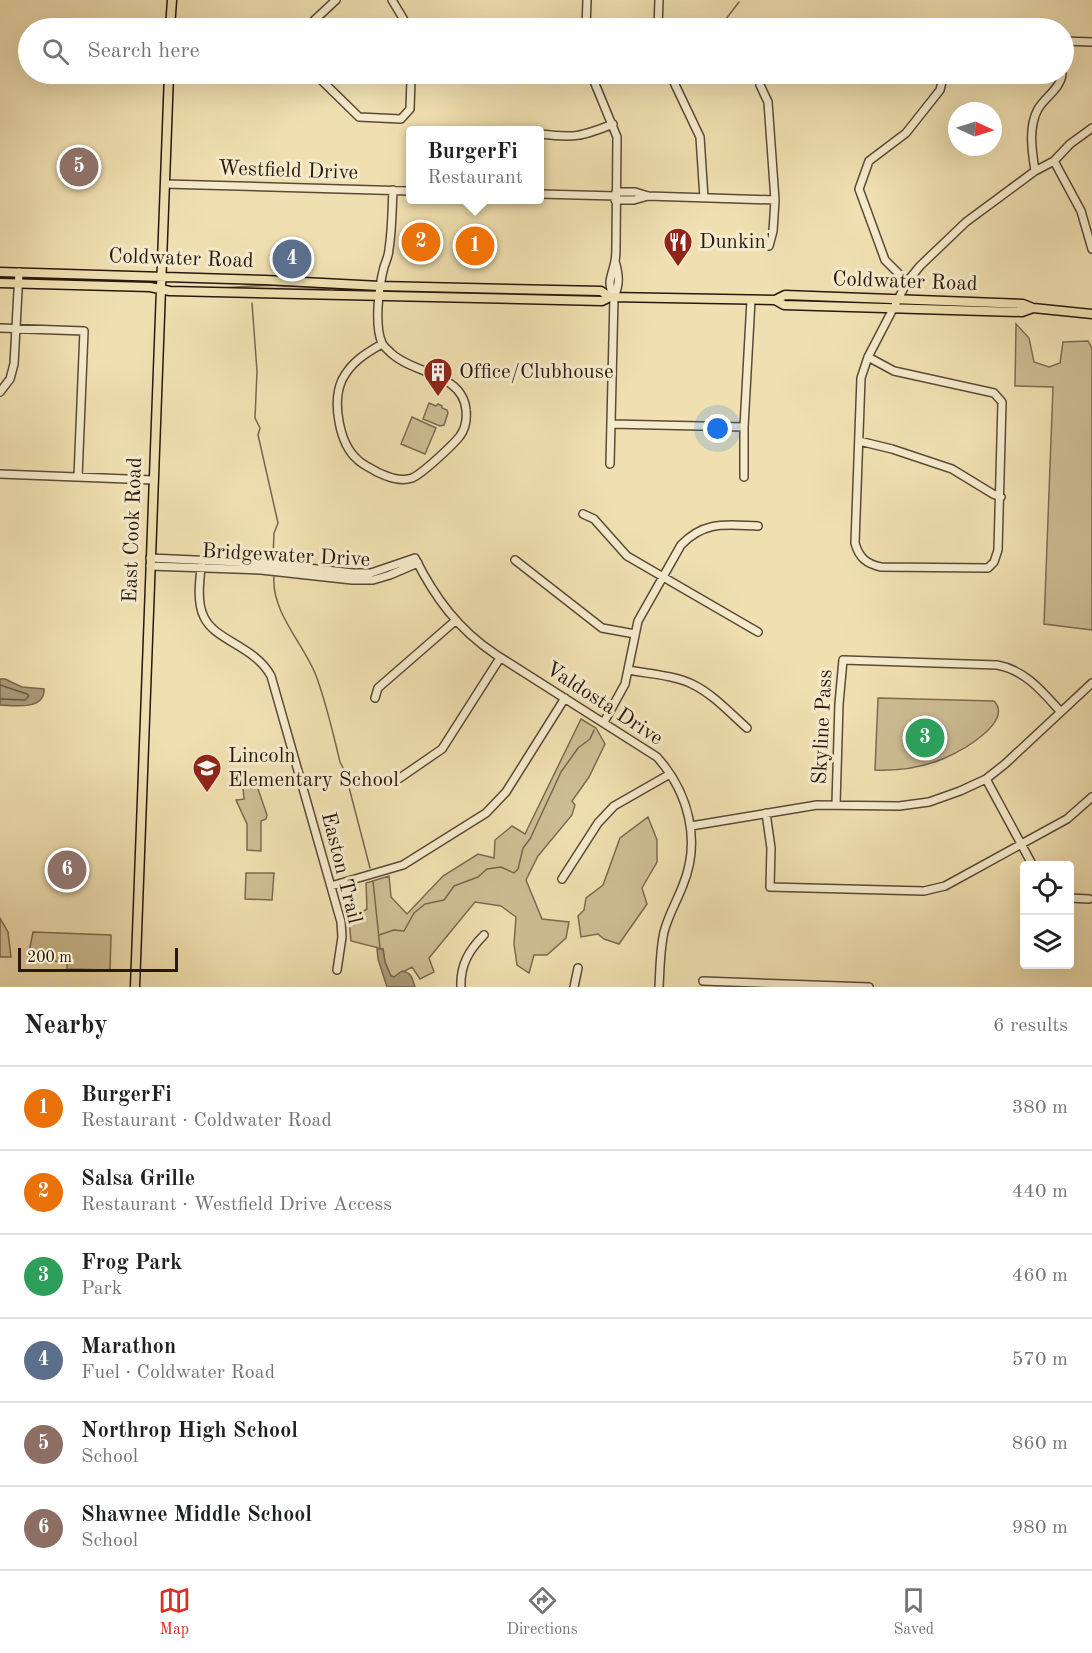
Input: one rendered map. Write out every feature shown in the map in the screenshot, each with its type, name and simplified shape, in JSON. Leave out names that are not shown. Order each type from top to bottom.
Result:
[{"type":"main road","points":[[171,18],[172,0]]},
{"type":"main road","name":"East Cook Road","points":[[135,987],[169,84]]},
{"type":"main road","name":"Coldwater Road","points":[[0,272],[381,286],[602,291],[612,297]]},
{"type":"main road","name":"Coldwater Road","points":[[0,283],[602,301],[612,297],[776,300],[785,295],[897,304],[1023,304],[1034,308],[1090,311]]},
{"type":"street","points":[[317,18],[336,0]]},
{"type":"street","points":[[392,0],[403,18]]},
{"type":"street","points":[[586,18],[587,0]]},
{"type":"street","points":[[658,18],[659,0]]},
{"type":"street","points":[[1074,41],[1092,42]]},
{"type":"street","points":[[325,84],[359,117],[401,119],[410,109],[411,84]]},
{"type":"street","points":[[595,84],[617,137],[615,261],[611,272],[610,287],[612,297],[610,464]]},
{"type":"street","points":[[675,84],[700,137],[704,198]]},
{"type":"street","points":[[908,282],[885,260],[859,189],[869,161],[906,133],[940,90],[942,84]]},
{"type":"street","points":[[1035,171],[1032,150],[1034,122],[1039,108],[1059,84]]},
{"type":"street","points":[[760,85],[768,102],[775,200],[773,231],[769,246]]},
{"type":"street","points":[[544,134],[571,137],[588,134],[613,124]]},
{"type":"street","points":[[868,357],[894,371],[986,391],[998,396],[1003,408],[1001,497],[998,550],[992,565],[979,569],[892,568],[873,565],[863,559],[855,543],[861,378],[868,357],[908,282],[920,266],[966,222],[1035,171],[1054,161],[1070,144],[1092,128]]},
{"type":"street","points":[[1054,161],[1081,211],[1092,249]]},
{"type":"street","name":"Westfield Drive","points":[[165,184],[406,191]]},
{"type":"street","points":[[382,344],[353,364],[343,379],[338,393],[337,408],[345,442],[358,461],[394,479],[412,478],[460,436],[466,423],[466,413],[465,402],[451,383],[404,363],[382,344],[378,323],[381,286],[389,251],[393,190]]},
{"type":"street","points":[[544,194],[616,196],[634,200],[648,196],[775,200]]},
{"type":"street","points":[[0,392],[10,379],[14,364],[19,272]]},
{"type":"street","points":[[744,477],[744,427],[751,300]]},
{"type":"street","points":[[0,328],[84,331],[78,477]]},
{"type":"street","points":[[611,424],[744,427]]},
{"type":"street","points":[[859,441],[892,449],[952,469],[993,495],[1001,497]]},
{"type":"street","points":[[0,474],[153,480]]},
{"type":"street","points":[[583,513],[594,519],[627,556],[758,632]]},
{"type":"street","points":[[603,722],[621,694],[635,634],[644,609],[681,545],[701,529],[717,525],[758,526]]},
{"type":"street","name":"Bridgewater Drive","points":[[150,562],[262,563],[371,573],[417,560]]},
{"type":"street","name":"Valdosta Drive","points":[[417,560],[429,586],[455,621],[470,636],[500,658],[651,753],[670,774],[691,826],[692,855],[684,884],[664,931],[659,987]]},
{"type":"street","points":[[515,560],[602,628],[635,634]]},
{"type":"street","name":"Easton Trail","points":[[201,564],[200,600],[204,618],[215,630],[257,657],[266,665],[271,676],[342,929],[337,970]]},
{"type":"street","points":[[375,698],[378,688],[455,621]]},
{"type":"street","points":[[394,782],[442,749],[500,658]]},
{"type":"street","name":"Skyline Pass","points":[[836,804],[839,702],[843,660],[997,665],[1019,672],[1033,682],[1060,711]]},
{"type":"street","points":[[628,670],[694,685],[710,695],[747,728]]},
{"type":"street","points":[[691,826],[817,805],[899,806],[929,802],[960,791],[986,778],[1005,764],[1092,683]]},
{"type":"street","points":[[331,886],[403,865],[486,813],[506,792],[566,698]]},
{"type":"street","points":[[562,879],[598,823],[614,806],[670,774]]},
{"type":"street","points":[[986,778],[1030,861]]},
{"type":"street","points":[[766,813],[771,848],[770,887],[924,891],[945,886],[1067,819],[1092,797]]},
{"type":"street","points":[[1074,898],[1089,899]]},
{"type":"street","points":[[461,987],[462,969],[467,956],[484,935]]},
{"type":"street","points":[[574,987],[578,968]]},
{"type":"street","points":[[703,981],[869,987]]},
{"type":"shaded area","points":[[269,285],[338,288],[297,290],[222,288]]},
{"type":"shaded area","points":[[1016,324],[1029,338],[1034,362],[1049,367],[1060,363],[1063,342],[1088,341],[1092,348],[1092,630],[1044,624],[1053,387],[1015,386]]},
{"type":"shaded area","points":[[429,403],[436,406],[438,404],[447,410],[444,425],[440,426],[423,419]]},
{"type":"shaded area","points":[[412,417],[436,428],[425,454],[401,444]]},
{"type":"shaded area","points":[[878,698],[994,701],[998,709],[997,718],[983,735],[937,761],[902,769],[875,770]]},
{"type":"shaded area","points":[[581,719],[596,728],[605,744],[589,777],[572,801],[575,805],[572,815],[538,856],[526,880],[542,919],[569,922],[566,938],[547,955],[534,955],[529,973],[517,965],[514,944],[516,917],[501,906],[475,902],[429,958],[434,972],[420,979],[412,967],[394,977],[391,976],[383,949],[351,941],[349,920],[367,909],[366,883],[389,876],[391,897],[407,914],[443,876],[478,854],[494,858],[495,840],[512,826],[525,834]]},
{"type":"shaded area","points":[[256,783],[267,815],[266,819],[261,821],[261,851],[247,850],[247,824],[236,800],[244,799],[243,788]]},
{"type":"shaded area","points":[[648,817],[657,840],[657,862],[642,888],[647,904],[619,944],[604,939],[598,934],[581,937],[578,916],[584,910],[586,898],[603,885],[620,838]]},
{"type":"shaded area","points":[[246,873],[274,873],[272,900],[245,899]]},
{"type":"shaded area","points":[[0,918],[8,932],[11,957],[0,957]]},
{"type":"shaded area","points":[[33,932],[111,935],[110,970],[67,969],[67,963],[28,957]]},
{"type":"water","points":[[0,679],[22,687],[44,689],[43,696],[34,704],[0,705]]},
{"type":"water","points":[[377,949],[383,949],[391,976],[394,977],[402,971],[408,973],[415,987],[387,987]]},
{"type":"waterway","points":[[727,18],[739,2]]},
{"type":"waterway","points":[[252,303],[257,371],[255,418],[260,428],[258,435],[278,523],[274,533],[273,557]]},
{"type":"waterway","points":[[274,576],[277,602],[315,673],[323,695],[370,868]]},
{"type":"waterway","points":[[379,935],[394,930],[404,931],[414,913],[425,904],[444,900],[454,886],[478,877],[487,869],[501,867],[514,873],[518,869],[523,848],[530,839],[561,772],[578,748],[590,739],[594,730]]},
{"type":"waterway","points":[[373,881],[380,948]]},
{"type":"place","name":"Northrop High School","points":[[79,167]]},
{"type":"place","name":"Salsa Grille","points":[[421,242]]},
{"type":"place","name":"BurgerFi","points":[[475,246]]},
{"type":"place","name":"Marathon","points":[[292,259]]},
{"type":"place","name":"Dunkin'","points":[[678,268]]},
{"type":"place","name":"Office/Clubhouse","points":[[438,398]]},
{"type":"place","name":"Frog Park","points":[[925,738]]},
{"type":"place","name":"Lincoln Elementary School","points":[[207,794]]},
{"type":"place","name":"Shawnee Middle School","points":[[67,870]]}]
